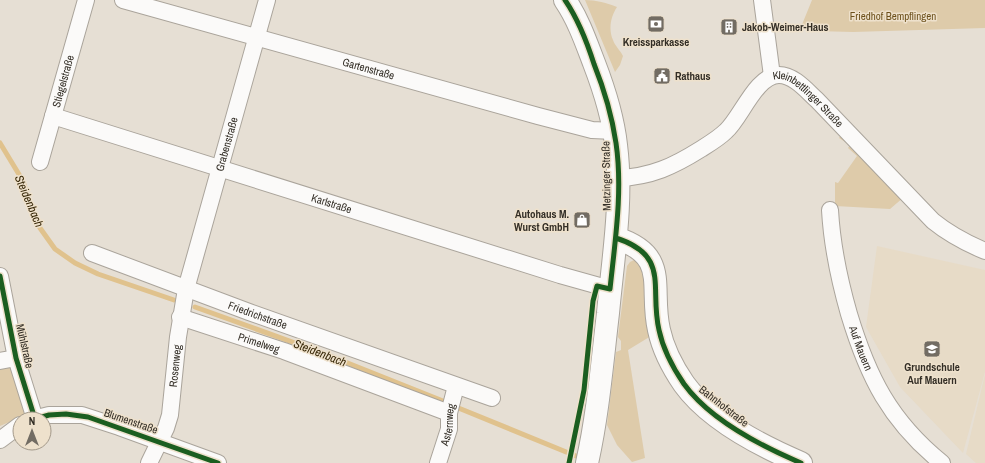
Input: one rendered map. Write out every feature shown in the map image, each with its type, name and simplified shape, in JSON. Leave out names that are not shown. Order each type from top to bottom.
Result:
[{"type":"street","name":"Stiegelstraße","points":[[40,162],[86,0]]},
{"type":"street","name":"Gartenstraße","points":[[123,0],[538,116],[592,130],[614,131]]},
{"type":"street","name":"Grabenstraße","points":[[186,289],[267,0]]},
{"type":"street","name":"Metzinger Straße","points":[[565,0],[578,23],[592,56],[606,98],[614,131],[618,178],[616,238],[597,410],[587,463]]},
{"type":"street","points":[[762,0],[772,76]]},
{"type":"street","name":"Kleinbettlinger Straße","points":[[618,178],[640,176],[662,171],[714,141],[727,131],[758,86],[772,76],[780,75],[799,84],[854,136],[933,220],[947,232],[985,251]]},
{"type":"street","name":"Karlstraße","points":[[53,116],[534,267],[610,289]]},
{"type":"street","name":"Auf Mauern","points":[[830,210],[832,241],[838,274],[867,367],[882,395],[905,428],[923,447],[942,463]]},
{"type":"street","name":"Bahnhofstraße","points":[[616,238],[632,243],[640,249],[652,264],[654,273],[656,318],[662,341],[674,367],[689,390],[702,403],[732,427],[758,443],[801,463]]},
{"type":"street","name":"Friedrichstraße","points":[[92,253],[186,289],[492,398]]},
{"type":"street","name":"Mühlstraße","points":[[0,276],[16,358],[32,411]]},
{"type":"street","name":"Rosenweg","points":[[149,463],[160,441],[170,415],[180,317],[186,289]]},
{"type":"street","name":"Primelweg","points":[[180,317],[297,356],[449,413]]},
{"type":"street","points":[[0,361],[16,358]]},
{"type":"street","name":"Asternweg","points":[[438,463],[449,429],[449,413],[456,386]]},
{"type":"street","name":"Blumenstraße","points":[[52,415],[82,415],[160,441],[218,463]]},
{"type":"street","points":[[0,440],[12,431]]},
{"type":"shaded area","name":"Grundschule Auf Mauern","points":[[877,246],[985,270],[985,372],[963,453],[900,387],[866,327]]},
{"type":"shaded area","points":[[985,374],[985,463],[976,463],[966,454]]},
{"type":"green space","points":[[585,0],[601,2],[617,7],[613,14],[610,27],[611,36],[623,56],[620,65],[615,72]]},
{"type":"green space","name":"Friedhof Bempflingen","points":[[812,0],[985,0],[985,28],[853,32],[815,31],[801,27]]},
{"type":"green space","points":[[843,132],[904,197],[890,209],[835,206],[835,182],[838,183],[857,156],[848,148],[850,145],[839,138]]},
{"type":"green space","points":[[634,260],[642,263],[651,336],[628,350],[645,458],[632,462],[617,445],[607,425],[616,352],[621,350],[621,341],[618,337],[627,266]]},
{"type":"green space","points":[[12,364],[27,411],[12,411],[12,421],[0,426],[0,365]]},
{"type":"waterway","name":"Steidenbach","points":[[0,143],[23,181],[30,206],[40,228],[55,249],[75,263],[98,274],[174,300]]},
{"type":"waterway","name":"Steidenbach","points":[[195,307],[320,352],[443,401]]},
{"type":"waterway","name":"Steidenbach","points":[[456,407],[576,456]]},
{"type":"cycle path","points":[[565,0],[582,31],[604,93],[616,143],[619,179],[618,216],[610,289],[597,286],[593,301],[584,390],[569,463]]},
{"type":"cycle path","points":[[616,238],[633,245],[645,254],[651,264],[656,287],[659,330],[669,358],[684,384],[708,409],[737,431],[770,449],[801,463]]},
{"type":"cycle path","points":[[0,276],[16,358],[35,419],[49,415],[66,414],[88,417],[218,463]]},
{"type":"place","name":"Kreissparkasse","points":[[656,24]]},
{"type":"place","name":"Jakob-Weimer-Haus","points":[[729,27]]},
{"type":"place","name":"Rathaus","points":[[662,76]]},
{"type":"place","name":"Autohaus M. Wurst GmbH","points":[[582,220]]},
{"type":"place","name":"Grundschule Auf Mauern","points":[[932,349]]}]
